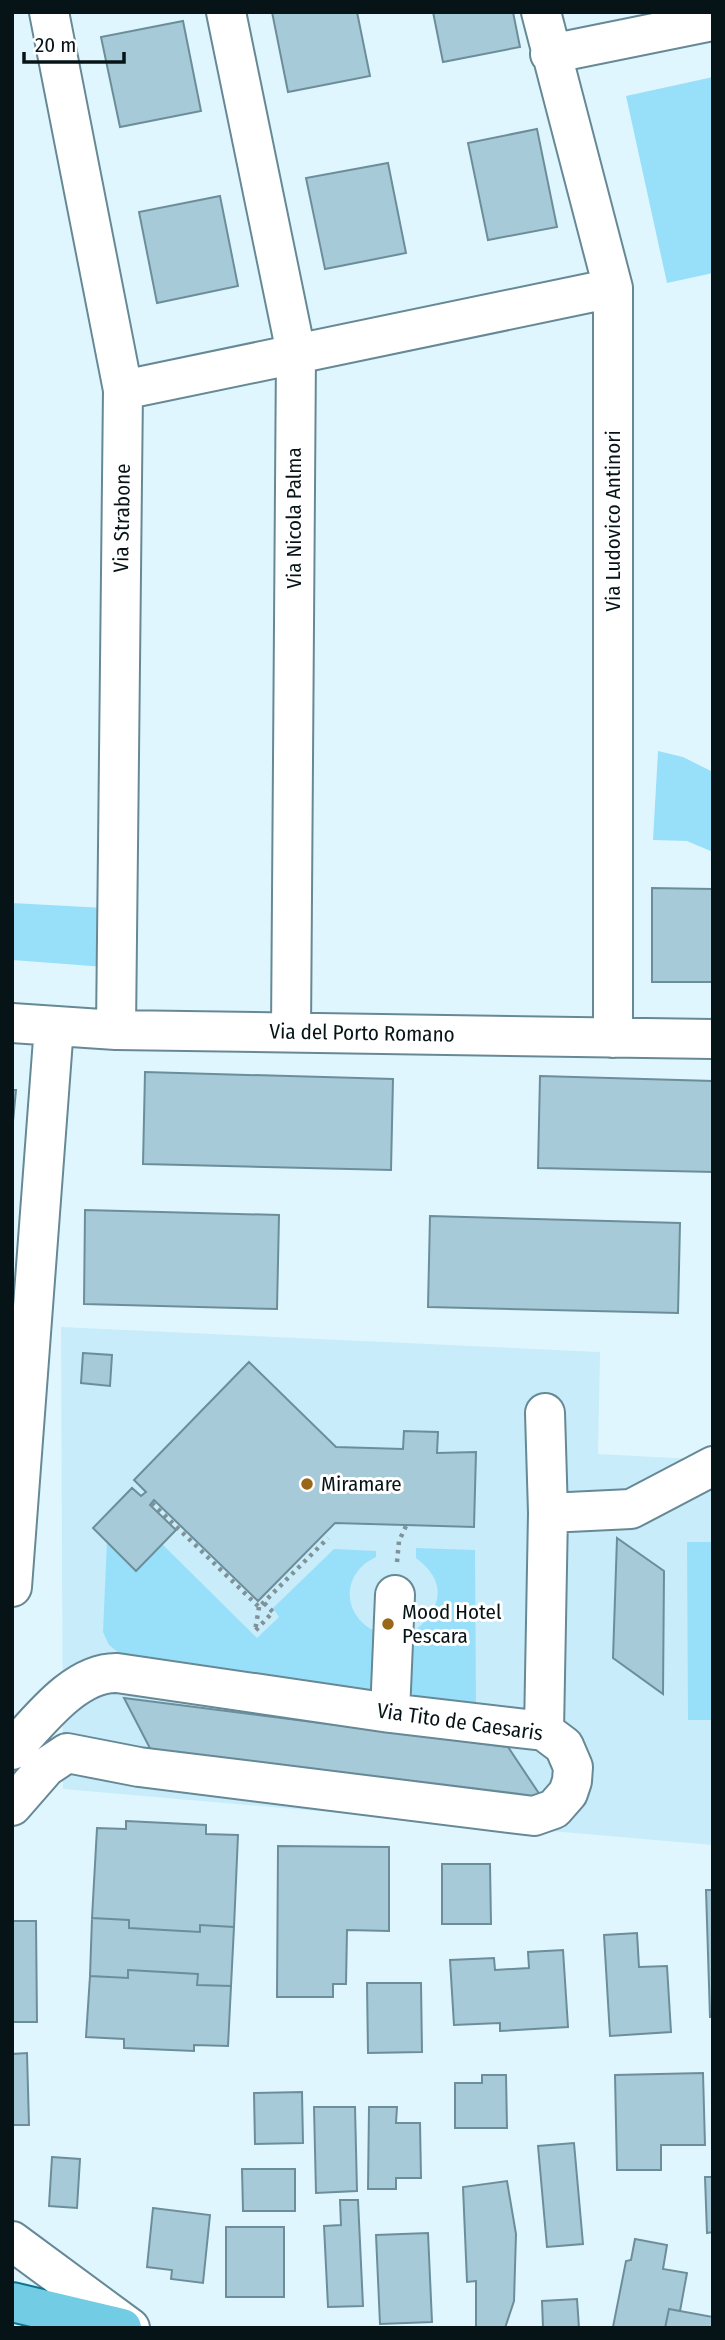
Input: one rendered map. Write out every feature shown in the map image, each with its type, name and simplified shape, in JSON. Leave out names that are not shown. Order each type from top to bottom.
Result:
[{"type":"main road","points":[[12,2302],[122,2328]]},
{"type":"street","name":"Via Strabone","points":[[49,12],[123,390],[116,1030]]},
{"type":"street","name":"Via Nicola Palma","points":[[226,12],[296,353],[291,1032]]},
{"type":"street","name":"Via Ludovico Antinori","points":[[541,12],[612,288],[613,1038]]},
{"type":"street","points":[[550,54],[713,21]]},
{"type":"street","points":[[123,390],[612,288]]},
{"type":"street","name":"Via del Porto Romano","points":[[12,1023],[116,1030],[713,1038]]},
{"type":"street","points":[[12,1587],[54,1026]]},
{"type":"street","points":[[544,1731],[548,1513],[545,1413]]},
{"type":"street","points":[[548,1513],[631,1509],[713,1466]]},
{"type":"street","points":[[390,1713],[395,1595]]},
{"type":"street","name":"Via Tito de Caesaris","points":[[12,1806],[26,1753],[55,1706],[94,1677],[117,1673],[390,1713],[544,1731],[565,1746],[573,1767],[572,1781],[562,1802],[554,1809],[534,1816],[67,1754],[26,1753]]},
{"type":"street","name":"Via Tito de Caesaris","points":[[82,1684],[73,1695],[69,1708],[72,1736],[91,1756],[104,1760]]},
{"type":"street","points":[[12,2241],[130,2328]]},
{"type":"path","points":[[152,1503],[259,1607]]},
{"type":"path","points":[[399,1541],[406,1526]]},
{"type":"path","points":[[260,1599],[273,1612],[255,1631],[259,1607],[328,1538]]},
{"type":"shaded area","points":[[713,77],[713,273],[667,283],[626,96]]},
{"type":"shaded area","points":[[658,751],[683,757],[713,772],[713,852],[687,841],[653,840]]},
{"type":"shaded area","points":[[12,903],[105,908],[105,967],[12,960]]},
{"type":"shaded area","name":"Mood Hotel Pescara","points":[[61,1327],[600,1352],[598,1454],[713,1460],[713,1845],[63,1789]]},
{"type":"shaded area","points":[[107,1541],[136,1570],[162,1544],[257,1638],[279,1617],[273,1608],[334,1549],[376,1551],[376,1557],[355,1575],[350,1597],[358,1618],[380,1633],[377,1691],[130,1662],[109,1645],[103,1632]]},
{"type":"shaded area","points":[[687,1542],[713,1542],[713,1720],[688,1720]]},
{"type":"shaded area","points":[[416,1548],[475,1550],[476,1705],[418,1699],[407,1689],[409,1635],[428,1617],[437,1598],[434,1578],[416,1558]]},
{"type":"building","points":[[272,12],[357,12],[370,76],[288,92]]},
{"type":"building","points":[[433,12],[513,12],[520,47],[443,62]]},
{"type":"building","points":[[183,21],[201,111],[120,127],[101,37]]},
{"type":"building","points":[[537,129],[557,227],[488,240],[468,143]]},
{"type":"building","points":[[388,163],[406,253],[325,269],[306,178]]},
{"type":"building","points":[[220,196],[238,286],[157,303],[139,212]]},
{"type":"building","points":[[652,888],[713,889],[713,982],[652,982]]},
{"type":"building","points":[[145,1072],[393,1079],[391,1170],[143,1164]]},
{"type":"building","points":[[540,1076],[713,1081],[713,1172],[538,1168]]},
{"type":"building","points":[[12,1090],[16,1090],[12,1132]]},
{"type":"building","points":[[85,1210],[279,1215],[277,1309],[84,1304]]},
{"type":"building","points":[[430,1216],[680,1223],[678,1313],[428,1307]]},
{"type":"building","points":[[83,1353],[112,1355],[110,1386],[81,1383]]},
{"type":"building","name":"Miramare","points":[[249,1362],[336,1447],[403,1449],[404,1431],[438,1432],[437,1453],[476,1452],[474,1527],[335,1523],[258,1601],[154,1500],[150,1505],[176,1530],[136,1571],[93,1528],[132,1488],[141,1496],[146,1492],[134,1480]]},
{"type":"building","points":[[617,1538],[664,1571],[663,1694],[613,1658]]},
{"type":"building","points":[[124,1698],[508,1747],[546,1804],[154,1756]]},
{"type":"building","points":[[126,1821],[206,1825],[206,1834],[238,1835],[234,1927],[200,1925],[200,1932],[129,1928],[129,1920],[92,1918],[97,1828],[126,1829]]},
{"type":"building","points":[[278,1846],[389,1847],[389,1931],[347,1930],[346,1984],[333,1984],[333,1997],[277,1997]]},
{"type":"building","points":[[442,1864],[490,1864],[491,1924],[442,1924]]},
{"type":"building","points":[[706,1890],[713,1890],[713,2017],[710,2017]]},
{"type":"building","points":[[92,1918],[129,1920],[129,1928],[200,1932],[200,1925],[234,1927],[231,1986],[197,1985],[198,1974],[128,1970],[128,1978],[90,1976]]},
{"type":"building","points":[[12,1921],[36,1921],[37,2022],[12,2022]]},
{"type":"building","points":[[637,1933],[639,1967],[667,1966],[671,2032],[610,2036],[604,1935]]},
{"type":"building","points":[[563,1950],[568,2027],[500,2031],[500,2023],[454,2025],[450,1960],[494,1958],[495,1970],[529,1968],[528,1952]]},
{"type":"building","points":[[128,1970],[198,1974],[197,1985],[231,1986],[228,2046],[194,2045],[194,2051],[124,2048],[124,2039],[86,2037],[90,1976],[128,1978]]},
{"type":"building","points":[[367,1983],[421,1983],[422,2052],[368,2053]]},
{"type":"building","points":[[27,2053],[29,2125],[13,2125],[12,2170],[12,2054]]},
{"type":"building","points":[[703,2073],[705,2145],[661,2145],[661,2170],[617,2170],[615,2075]]},
{"type":"building","points":[[482,2075],[506,2075],[507,2128],[455,2128],[455,2083],[482,2083]]},
{"type":"building","points":[[302,2092],[303,2143],[255,2144],[254,2093]]},
{"type":"building","points":[[314,2107],[355,2107],[357,2191],[316,2193]]},
{"type":"building","points":[[369,2107],[397,2107],[396,2123],[420,2123],[421,2178],[396,2178],[396,2189],[368,2189]]},
{"type":"building","points":[[574,2143],[583,2244],[547,2247],[538,2146]]},
{"type":"building","points":[[52,2157],[80,2159],[77,2208],[49,2206]]},
{"type":"building","points":[[242,2169],[295,2169],[295,2211],[243,2211]]},
{"type":"building","points":[[705,2177],[713,2177],[713,2232],[707,2233]]},
{"type":"building","points":[[507,2181],[516,2234],[514,2301],[505,2328],[476,2328],[476,2281],[467,2282],[463,2187]]},
{"type":"building","points":[[340,2200],[358,2200],[363,2306],[328,2307],[324,2226],[341,2225]]},
{"type":"building","points":[[153,2208],[210,2215],[203,2283],[171,2279],[172,2270],[147,2267]]},
{"type":"building","points":[[226,2227],[284,2227],[284,2297],[226,2297]]},
{"type":"building","points":[[428,2233],[432,2322],[380,2324],[376,2235]]},
{"type":"building","points":[[635,2239],[667,2245],[663,2269],[687,2273],[680,2311],[669,2309],[665,2328],[613,2327],[626,2261],[631,2260]]},
{"type":"building","points":[[577,2299],[579,2328],[543,2328],[542,2301]]},
{"type":"building","points":[[669,2309],[713,2317],[713,2328],[665,2328]]},
{"type":"place","name":"Miramare","points":[[307,1484]]},
{"type":"place","name":"Mood Hotel Pescara","points":[[388,1624]]}]
